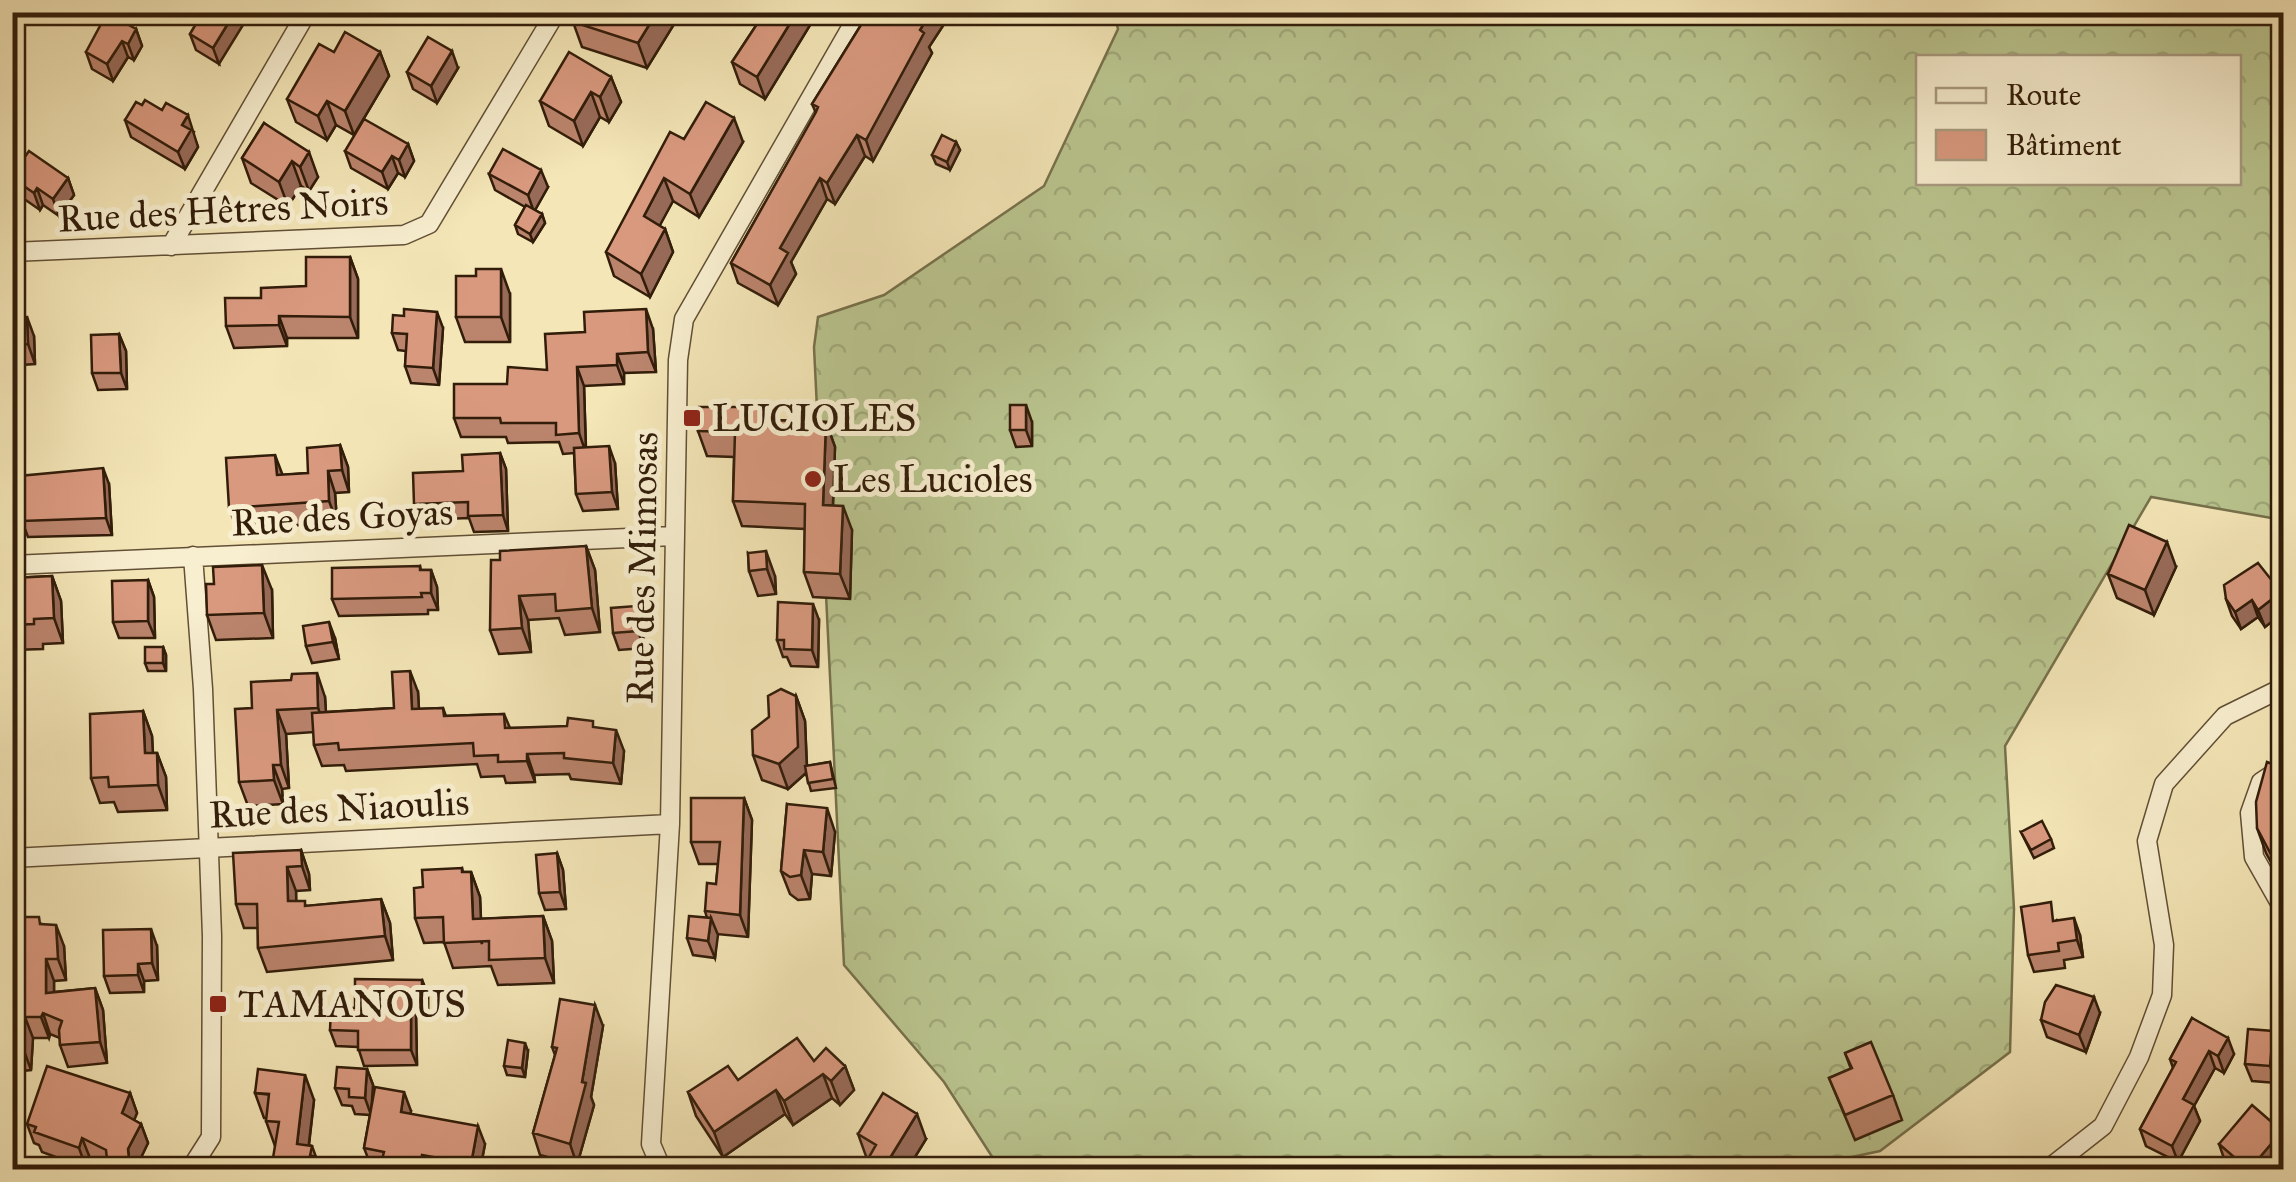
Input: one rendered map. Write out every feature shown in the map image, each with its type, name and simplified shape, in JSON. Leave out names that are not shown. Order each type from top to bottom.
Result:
[{"type":"street","points":[[170,246],[308,12]]},
{"type":"street","name":"Rue des Hêtres Noirs","points":[[12,252],[404,235],[429,224],[556,12]]},
{"type":"street","name":"Rue des Mimosas","points":[[662,1170],[651,1144],[670,824],[678,360],[684,319],[860,12]]},
{"type":"street","name":"Rue des Goyas","points":[[12,565],[674,536]]},
{"type":"street","points":[[190,1170],[210,1137],[212,936],[204,689],[193,556]]},
{"type":"street","points":[[2048,1170],[2103,1126],[2139,1056],[2162,994],[2164,946],[2146,841],[2164,784],[2225,716],[2284,687]]},
{"type":"street","points":[[2284,768],[2261,782],[2250,813],[2254,857],[2284,910]]},
{"type":"street","name":"Rue des Niaoulis","points":[[12,858],[670,824]]},
{"type":"green space","points":[[1114,13],[2283,13],[2283,520],[2151,497],[2005,746],[2014,909],[2010,1052],[1880,1151],[1795,1169],[1000,1169],[944,1082],[844,965],[814,347],[818,317],[884,295],[1044,186],[1118,29]]},
{"type":"building","points":[[203,12],[235,12],[213,48],[190,34]]},
{"type":"building","points":[[575,12],[657,12],[638,43],[573,22]]},
{"type":"building","points":[[759,12],[797,12],[757,77],[732,62],[763,15]]},
{"type":"building","points":[[869,12],[931,12],[920,30],[924,33],[866,140],[857,135],[827,183],[820,178],[780,248],[788,253],[770,285],[731,263],[816,112],[818,107],[812,104]]},
{"type":"building","points":[[107,13],[136,29],[128,44],[122,41],[107,64],[86,52]]},
{"type":"building","points":[[345,32],[380,52],[345,111],[327,101],[318,116],[287,99],[319,44],[334,52]]},
{"type":"building","points":[[428,37],[452,51],[431,86],[407,72]]},
{"type":"building","points":[[569,52],[611,77],[600,97],[591,92],[574,121],[540,101]]},
{"type":"building","points":[[145,100],[162,110],[166,103],[188,115],[182,125],[191,130],[178,152],[125,120],[136,102],[142,105]]},
{"type":"building","points":[[706,102],[734,118],[690,194],[664,178],[644,216],[665,229],[641,274],[606,252],[670,132],[684,139]]},
{"type":"building","points":[[364,119],[408,144],[399,160],[392,156],[382,172],[345,151]]},
{"type":"building","points":[[264,123],[309,152],[300,167],[292,161],[279,182],[242,158]]},
{"type":"building","points":[[942,135],[956,142],[947,162],[932,155]]},
{"type":"building","points":[[503,149],[541,170],[528,195],[489,174]]},
{"type":"building","points":[[29,151],[68,178],[53,199],[37,188],[34,193],[12,178]]},
{"type":"building","points":[[526,205],[542,214],[530,234],[515,225]]},
{"type":"building","points":[[306,257],[350,257],[350,317],[279,316],[279,325],[226,326],[225,298],[261,298],[261,288],[306,286]]},
{"type":"building","points":[[476,269],[501,269],[501,317],[456,317],[456,276],[476,276]]},
{"type":"building","points":[[12,307],[14,317],[27,317],[28,344],[14,345],[14,354],[12,354]]},
{"type":"building","points":[[404,309],[437,312],[433,368],[405,366],[407,334],[392,333],[393,315],[404,316]]},
{"type":"building","points":[[646,309],[648,352],[617,354],[617,365],[577,367],[579,433],[556,435],[556,423],[454,418],[454,384],[507,384],[508,367],[547,370],[545,334],[585,332],[584,312]]},
{"type":"building","points":[[119,334],[121,373],[92,373],[91,335]]},
{"type":"building","points":[[1010,405],[1026,405],[1026,430],[1010,430]]},
{"type":"building","points":[[699,407],[770,407],[769,420],[826,422],[823,505],[843,506],[840,574],[804,572],[805,504],[733,501],[735,432],[698,431]]},
{"type":"building","points":[[340,445],[342,470],[328,471],[329,501],[229,508],[226,458],[275,455],[277,475],[308,473],[307,448]]},
{"type":"building","points":[[609,446],[612,492],[576,494],[574,448]]},
{"type":"building","points":[[500,453],[503,515],[468,516],[468,502],[414,504],[413,473],[463,471],[462,455]]},
{"type":"building","points":[[103,468],[106,518],[22,521],[19,476]]},
{"type":"building","points":[[2129,525],[2167,542],[2145,590],[2108,574]]},
{"type":"building","points":[[586,546],[592,608],[556,611],[555,594],[519,596],[522,628],[490,630],[491,560],[500,560],[500,551]]},
{"type":"building","points":[[766,551],[767,569],[749,571],[748,553]]},
{"type":"building","points":[[2258,563],[2281,592],[2258,610],[2252,600],[2235,612],[2226,599],[2224,585]]},
{"type":"building","points":[[262,565],[264,613],[207,615],[206,584],[214,584],[213,567]]},
{"type":"building","points":[[420,566],[420,570],[431,570],[431,593],[421,593],[422,597],[332,599],[332,568]]},
{"type":"building","points":[[52,576],[54,618],[12,625],[12,578]]},
{"type":"building","points":[[148,580],[148,621],[113,622],[112,581]]},
{"type":"building","points":[[778,602],[813,604],[812,650],[784,649],[784,640],[777,640]]},
{"type":"building","points":[[636,606],[638,631],[613,633],[611,608]]},
{"type":"building","points":[[329,622],[333,642],[306,646],[303,626]]},
{"type":"building","points":[[145,647],[163,647],[163,663],[145,663]]},
{"type":"building","points":[[410,671],[412,709],[443,708],[444,716],[504,714],[505,728],[567,726],[568,718],[593,721],[593,727],[616,730],[613,763],[564,758],[564,753],[527,754],[527,761],[498,762],[498,755],[474,756],[473,743],[339,750],[338,743],[314,745],[312,713],[394,708],[392,672]]},
{"type":"building","points":[[317,673],[318,708],[277,710],[281,765],[273,765],[274,780],[239,782],[235,709],[252,708],[251,682],[291,680],[292,674]]},
{"type":"building","points":[[781,689],[796,696],[798,747],[779,764],[753,755],[752,730],[769,717],[768,696]]},
{"type":"building","points":[[143,711],[145,753],[157,753],[158,785],[109,787],[108,777],[91,778],[90,714]]},
{"type":"building","points":[[830,762],[833,779],[808,783],[805,766]]},
{"type":"building","points":[[2267,762],[2284,768],[2284,879],[2257,828],[2256,802]]},
{"type":"building","points":[[691,798],[744,798],[740,915],[705,911],[707,883],[716,884],[720,842],[691,842]]},
{"type":"building","points":[[787,804],[827,808],[823,852],[804,850],[801,875],[790,877],[781,871]]},
{"type":"building","points":[[2042,821],[2051,839],[2031,850],[2021,832]]},
{"type":"building","points":[[301,850],[302,866],[287,867],[288,901],[305,901],[305,906],[381,899],[385,936],[258,948],[257,904],[236,904],[233,853]]},
{"type":"building","points":[[557,853],[560,892],[539,893],[536,855]]},
{"type":"building","points":[[462,868],[462,872],[471,872],[473,919],[543,916],[545,958],[489,960],[489,941],[444,943],[443,917],[415,918],[414,888],[423,887],[422,870]]},
{"type":"building","points":[[2051,902],[2053,921],[2074,918],[2077,940],[2058,943],[2059,951],[2028,955],[2021,907]]},
{"type":"building","points":[[689,916],[711,918],[708,941],[687,938]]},
{"type":"building","points":[[12,917],[39,917],[40,924],[56,925],[58,959],[46,959],[46,993],[95,988],[100,1042],[60,1045],[62,1021],[43,1013],[41,1017],[25,1017],[23,1048],[12,1049]]},
{"type":"building","points":[[151,929],[152,963],[138,964],[138,975],[104,976],[103,930]]},
{"type":"building","points":[[355,979],[422,980],[422,999],[411,999],[411,1050],[358,1050],[358,1031],[330,1030],[331,1007],[355,1008]]},
{"type":"building","points":[[2056,985],[2094,997],[2079,1035],[2041,1020],[2045,1002]]},
{"type":"building","points":[[560,999],[595,1005],[582,1082],[586,1083],[570,1144],[533,1133],[557,1048],[552,1047]]},
{"type":"building","points":[[2192,1018],[2228,1038],[2218,1056],[2209,1051],[2183,1099],[2194,1105],[2172,1146],[2140,1129],[2176,1062],[2170,1059]]},
{"type":"building","points":[[2248,1029],[2273,1031],[2270,1066],[2245,1064]]},
{"type":"building","points":[[797,1038],[814,1061],[826,1048],[845,1066],[831,1081],[823,1074],[784,1101],[776,1090],[714,1132],[688,1092],[728,1066],[738,1080]]},
{"type":"building","points":[[508,1040],[525,1043],[522,1068],[504,1066]]},
{"type":"building","points":[[1871,1042],[1893,1095],[1845,1115],[1829,1078],[1852,1068],[1845,1053]]},
{"type":"building","points":[[47,1066],[130,1093],[122,1113],[141,1124],[128,1149],[130,1170],[108,1170],[106,1150],[82,1138],[79,1148],[34,1132],[36,1127],[27,1124]]},
{"type":"building","points":[[337,1067],[367,1069],[365,1098],[349,1097],[349,1089],[335,1088]]},
{"type":"building","points":[[258,1069],[305,1075],[297,1144],[312,1146],[310,1156],[340,1161],[338,1170],[271,1170],[279,1122],[266,1121],[269,1094],[255,1093]]},
{"type":"building","points":[[375,1087],[404,1092],[401,1112],[478,1126],[471,1164],[422,1155],[420,1168],[415,1170],[379,1170],[384,1152],[364,1148]]},
{"type":"building","points":[[883,1093],[917,1114],[885,1166],[869,1157],[876,1145],[858,1134]]},
{"type":"building","points":[[2252,1105],[2282,1131],[2249,1170],[2219,1144]]},
{"type":"building","points":[[17,1158],[48,1170],[13,1170]]},
{"type":"place","name":"LUCIOLES","points":[[692,418]]},
{"type":"place","name":"Les Lucioles","points":[[813,479]]},
{"type":"place","name":"TAMANOUS","points":[[218,1004]]}]
